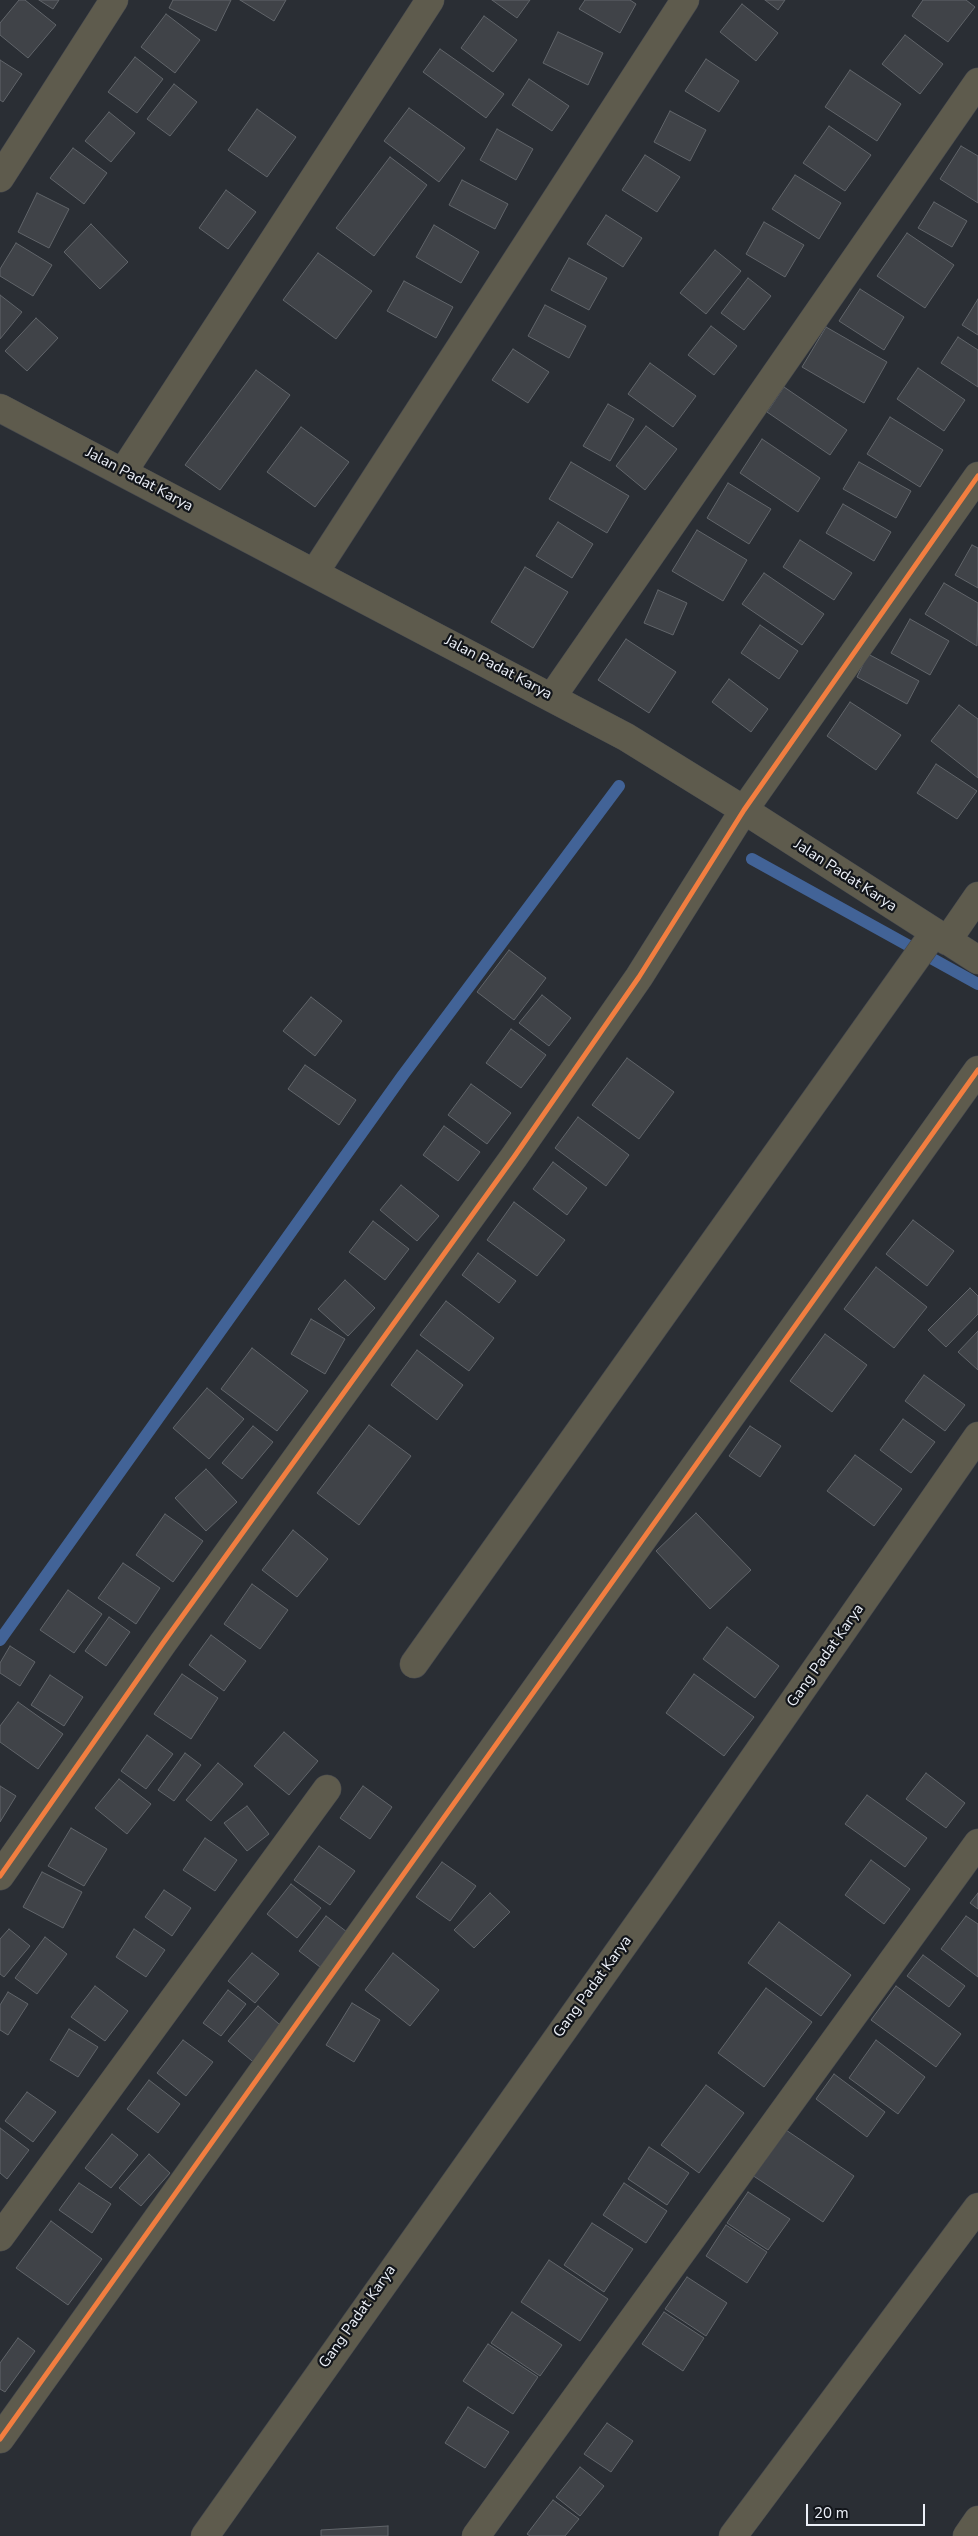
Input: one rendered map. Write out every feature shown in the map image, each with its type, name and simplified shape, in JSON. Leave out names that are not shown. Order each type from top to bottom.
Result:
[{"type":"street","points":[[0,178],[114,0]]},
{"type":"street","points":[[123,472],[430,0]]},
{"type":"street","points":[[315,572],[685,0]]},
{"type":"street","points":[[552,697],[978,82]]},
{"type":"street","name":"Jalan Padat Karya","points":[[0,408],[626,737],[978,960]]},
{"type":"street","points":[[0,1876],[163,1643],[514,1157],[639,977],[744,810],[978,476]]},
{"type":"street","points":[[414,1664],[940,937],[978,896]]},
{"type":"street","points":[[0,2439],[978,1070]]},
{"type":"street","name":"Gang Padat Karya","points":[[205,2536],[667,1883],[978,1436]]},
{"type":"street","points":[[0,2237],[327,1789]]},
{"type":"street","points":[[476,2536],[978,1843]]},
{"type":"street","points":[[732,2536],[978,2207]]},
{"type":"street","points":[[967,2536],[978,2520]]},
{"type":"building","points":[[19,0],[25,0],[56,25],[28,58],[0,35],[0,23]]},
{"type":"building","points":[[39,0],[59,0],[53,9]]},
{"type":"building","points":[[173,0],[231,0],[216,31],[169,8]]},
{"type":"building","points":[[240,0],[286,0],[274,21]]},
{"type":"building","points":[[492,0],[530,0],[517,18]]},
{"type":"building","points":[[585,0],[630,0],[636,4],[620,33],[579,9]]},
{"type":"building","points":[[765,0],[785,0],[778,10]]},
{"type":"building","points":[[923,0],[966,0],[975,7],[948,42],[912,16]]},
{"type":"building","points":[[742,4],[778,33],[756,61],[720,32]]},
{"type":"building","points":[[166,14],[200,40],[175,73],[141,47]]},
{"type":"building","points":[[484,16],[517,40],[493,72],[461,48]]},
{"type":"building","points":[[558,32],[603,53],[588,85],[543,63]]},
{"type":"building","points":[[905,35],[943,64],[920,94],[882,64]]},
{"type":"building","points":[[440,49],[504,94],[486,118],[423,72]]},
{"type":"building","points":[[135,57],[163,79],[137,113],[108,92]]},
{"type":"building","points":[[706,59],[739,81],[719,112],[685,91]]},
{"type":"building","points":[[0,60],[22,74],[3,102],[0,100]]},
{"type":"building","points":[[850,70],[901,104],[877,141],[825,107]]},
{"type":"building","points":[[529,79],[569,106],[552,131],[512,105]]},
{"type":"building","points":[[174,84],[197,102],[170,136],[147,119]]},
{"type":"building","points":[[409,108],[465,148],[439,182],[384,141]]},
{"type":"building","points":[[257,109],[296,137],[267,177],[228,150]]},
{"type":"building","points":[[670,111],[706,130],[690,161],[654,142]]},
{"type":"building","points":[[109,112],[135,133],[111,162],[85,141]]},
{"type":"building","points":[[829,126],[871,155],[845,191],[803,163]]},
{"type":"building","points":[[497,129],[533,149],[516,180],[480,160]]},
{"type":"building","points":[[961,146],[978,156],[978,203],[940,179]]},
{"type":"building","points":[[73,148],[107,173],[84,204],[50,178]]},
{"type":"building","points":[[645,155],[680,177],[657,212],[622,190]]},
{"type":"building","points":[[390,157],[427,185],[374,256],[336,228]]},
{"type":"building","points":[[795,175],[841,203],[819,239],[772,209]]},
{"type":"building","points":[[462,180],[508,204],[495,229],[449,205]]},
{"type":"building","points":[[226,190],[256,212],[228,249],[199,228]]},
{"type":"building","points":[[37,193],[69,209],[49,248],[18,232]]},
{"type":"building","points":[[934,202],[967,221],[952,247],[918,228]]},
{"type":"building","points":[[606,215],[642,238],[623,267],[587,244]]},
{"type":"building","points":[[764,222],[804,245],[785,277],[746,254]]},
{"type":"building","points":[[91,224],[128,262],[100,289],[64,252]]},
{"type":"building","points":[[434,225],[479,252],[461,283],[416,257]]},
{"type":"building","points":[[907,233],[954,265],[925,308],[877,276]]},
{"type":"building","points":[[16,243],[52,265],[33,296],[0,276],[0,269]]},
{"type":"building","points":[[715,250],[741,271],[706,314],[680,293]]},
{"type":"building","points":[[318,253],[372,291],[336,339],[283,300]]},
{"type":"building","points":[[569,258],[607,278],[589,310],[551,290]]},
{"type":"building","points":[[748,278],[771,296],[744,330],[721,313]]},
{"type":"building","points":[[404,281],[453,307],[436,338],[387,311]]},
{"type":"building","points":[[860,289],[904,317],[884,350],[839,321]]},
{"type":"building","points":[[0,295],[22,312],[0,339]]},
{"type":"building","points":[[978,299],[978,335],[962,325]]},
{"type":"building","points":[[545,305],[586,326],[569,358],[528,336]]},
{"type":"building","points":[[36,318],[58,338],[27,371],[5,351]]},
{"type":"building","points":[[711,326],[737,346],[714,375],[688,355]]},
{"type":"building","points":[[826,327],[887,362],[864,403],[802,367]]},
{"type":"building","points":[[958,337],[978,350],[978,387],[941,363]]},
{"type":"building","points":[[513,349],[549,372],[528,403],[492,380]]},
{"type":"building","points":[[650,363],[696,396],[673,427],[628,394]]},
{"type":"building","points":[[918,368],[965,400],[944,431],[897,399]]},
{"type":"building","points":[[256,370],[290,395],[220,490],[185,465]]},
{"type":"building","points":[[784,387],[847,430],[830,455],[767,412]]},
{"type":"building","points":[[608,404],[634,419],[610,461],[583,446]]},
{"type":"building","points":[[890,417],[943,450],[920,487],[867,454]]},
{"type":"building","points":[[646,426],[677,449],[645,490],[616,466]]},
{"type":"building","points":[[301,427],[349,462],[315,507],[267,472]]},
{"type":"building","points":[[762,439],[820,478],[798,512],[740,473]]},
{"type":"building","points":[[571,462],[629,496],[607,533],[549,499]]},
{"type":"building","points":[[859,462],[911,491],[896,518],[843,489]]},
{"type":"building","points":[[728,483],[771,509],[749,544],[707,518]]},
{"type":"building","points":[[843,504],[891,532],[874,561],[826,533]]},
{"type":"building","points":[[558,522],[593,544],[572,578],[536,556]]},
{"type":"building","points":[[697,530],[747,560],[723,601],[672,571]]},
{"type":"building","points":[[800,540],[852,573],[834,600],[783,567]]},
{"type":"building","points":[[972,545],[978,548],[978,588],[955,575]]},
{"type":"building","points":[[525,567],[568,592],[533,648],[491,622]]},
{"type":"building","points":[[764,573],[824,614],[802,645],[742,604]]},
{"type":"building","points":[[944,583],[978,603],[977,646],[925,614]]},
{"type":"building","points":[[658,590],[687,603],[673,635],[644,623]]},
{"type":"building","points":[[910,619],[949,641],[930,675],[891,653]]},
{"type":"building","points":[[760,625],[798,651],[779,679],[741,653]]},
{"type":"building","points":[[626,639],[676,672],[649,713],[598,680]]},
{"type":"building","points":[[868,654],[919,681],[907,704],[857,677]]},
{"type":"building","points":[[729,679],[768,709],[751,732],[712,702]]},
{"type":"building","points":[[850,702],[901,735],[876,770],[827,736]]},
{"type":"building","points":[[959,705],[978,719],[978,778],[931,741]]},
{"type":"building","points":[[936,764],[977,791],[957,819],[917,793]]},
{"type":"building","points":[[509,950],[546,978],[514,1020],[477,992]]},
{"type":"building","points":[[542,995],[571,1018],[549,1046],[519,1023]]},
{"type":"building","points":[[311,997],[342,1021],[315,1056],[283,1031]]},
{"type":"building","points":[[511,1029],[546,1055],[521,1088],[486,1063]]},
{"type":"building","points":[[627,1058],[674,1092],[639,1139],[592,1105]]},
{"type":"building","points":[[305,1065],[356,1100],[339,1125],[288,1089]]},
{"type":"building","points":[[471,1084],[511,1113],[487,1144],[448,1115]]},
{"type":"building","points":[[578,1117],[629,1155],[606,1186],[555,1148]]},
{"type":"building","points":[[444,1126],[480,1152],[458,1181],[423,1155]]},
{"type":"building","points":[[553,1162],[587,1188],[567,1215],[533,1189]]},
{"type":"building","points":[[401,1185],[439,1216],[417,1241],[380,1210]]},
{"type":"building","points":[[514,1202],[565,1240],[537,1276],[487,1240]]},
{"type":"building","points":[[913,1220],[954,1251],[927,1286],[886,1254]]},
{"type":"building","points":[[373,1221],[409,1249],[385,1280],[349,1252]]},
{"type":"building","points":[[478,1253],[516,1281],[499,1303],[462,1275]]},
{"type":"building","points":[[876,1267],[927,1307],[894,1348],[844,1309]]},
{"type":"building","points":[[345,1280],[375,1308],[348,1336],[318,1309]]},
{"type":"building","points":[[970,1288],[978,1296],[978,1314],[946,1347],[928,1330]]},
{"type":"building","points":[[446,1301],[494,1338],[469,1371],[420,1335]]},
{"type":"building","points":[[311,1319],[345,1339],[325,1374],[291,1354]]},
{"type":"building","points":[[978,1331],[978,1370],[958,1352]]},
{"type":"building","points":[[825,1334],[867,1365],[832,1412],[790,1381]]},
{"type":"building","points":[[252,1348],[308,1391],[277,1431],[221,1389]]},
{"type":"building","points":[[417,1350],[463,1385],[437,1420],[391,1385]]},
{"type":"building","points":[[924,1375],[965,1405],[945,1431],[905,1401]]},
{"type":"building","points":[[207,1388],[244,1419],[209,1459],[173,1428]]},
{"type":"building","points":[[903,1419],[935,1442],[911,1473],[880,1450]]},
{"type":"building","points":[[369,1425],[411,1456],[359,1525],[317,1493]]},
{"type":"building","points":[[253,1426],[273,1442],[242,1479],[222,1463]]},
{"type":"building","points":[[750,1426],[781,1446],[760,1477],[729,1456]]},
{"type":"building","points":[[855,1455],[902,1489],[874,1526],[827,1491]]},
{"type":"building","points":[[206,1469],[237,1502],[206,1531],[175,1498]]},
{"type":"building","points":[[696,1513],[751,1570],[710,1609],[656,1551]]},
{"type":"building","points":[[165,1514],[203,1541],[173,1582],[136,1555]]},
{"type":"building","points":[[293,1530],[328,1559],[297,1597],[262,1570]]},
{"type":"building","points":[[123,1563],[160,1588],[136,1624],[98,1598]]},
{"type":"building","points":[[252,1584],[288,1610],[260,1649],[224,1624]]},
{"type":"building","points":[[68,1590],[102,1614],[74,1653],[40,1630]]},
{"type":"building","points":[[109,1617],[130,1632],[106,1666],[85,1651]]},
{"type":"building","points":[[727,1627],[779,1666],[755,1698],[703,1659]]},
{"type":"building","points":[[211,1635],[246,1661],[224,1691],[189,1665]]},
{"type":"building","points":[[10,1646],[35,1662],[20,1686],[0,1673],[0,1663]]},
{"type":"building","points":[[182,1674],[218,1698],[191,1739],[154,1714]]},
{"type":"building","points":[[694,1674],[754,1717],[724,1756],[666,1713]]},
{"type":"building","points":[[50,1675],[83,1697],[64,1726],[31,1705]]},
{"type":"building","points":[[18,1702],[63,1734],[38,1769],[0,1742],[0,1726]]},
{"type":"building","points":[[284,1732],[318,1761],[289,1795],[254,1766]]},
{"type":"building","points":[[147,1735],[173,1754],[146,1789],[121,1771]]},
{"type":"building","points":[[185,1753],[201,1765],[174,1801],[158,1790]]},
{"type":"building","points":[[218,1763],[243,1784],[211,1821],[186,1800]]},
{"type":"building","points":[[926,1773],[965,1803],[946,1828],[906,1799]]},
{"type":"building","points":[[119,1779],[151,1804],[127,1834],[95,1808]]},
{"type":"building","points":[[0,1786],[16,1796],[0,1822]]},
{"type":"building","points":[[363,1786],[392,1807],[370,1839],[340,1818]]},
{"type":"building","points":[[867,1795],[927,1838],[905,1867],[845,1824]]},
{"type":"building","points":[[247,1806],[269,1834],[247,1851],[224,1823]]},
{"type":"building","points":[[71,1828],[107,1849],[84,1886],[48,1866]]},
{"type":"building","points":[[205,1838],[237,1860],[215,1891],[183,1870]]},
{"type":"building","points":[[319,1846],[355,1871],[330,1905],[294,1880]]},
{"type":"building","points":[[871,1860],[910,1889],[884,1924],[845,1895]]},
{"type":"building","points":[[442,1862],[476,1886],[450,1921],[416,1897]]},
{"type":"building","points":[[42,1872],[82,1892],[63,1928],[23,1907]]},
{"type":"building","points":[[291,1884],[321,1908],[297,1938],[267,1914]]},
{"type":"building","points":[[164,1890],[191,1908],[172,1936],[145,1917]]},
{"type":"building","points":[[490,1893],[510,1912],[474,1948],[454,1930]]},
{"type":"building","points":[[978,1893],[978,1909],[970,1903]]},
{"type":"building","points":[[326,1916],[347,1932],[320,1967],[299,1951]]},
{"type":"building","points":[[966,1916],[978,1924],[978,1977],[941,1949]]},
{"type":"building","points":[[779,1922],[851,1975],[821,2016],[748,1963]]},
{"type":"building","points":[[9,1929],[30,1946],[4,1977],[0,1974],[0,1939]]},
{"type":"building","points":[[134,1929],[165,1950],[146,1977],[116,1957]]},
{"type":"building","points":[[45,1937],[67,1954],[37,1994],[15,1978]]},
{"type":"building","points":[[252,1953],[279,1974],[255,2003],[228,1981]]},
{"type":"building","points":[[393,1953],[439,1990],[410,2026],[365,1990]]},
{"type":"building","points":[[923,1955],[965,1986],[949,2007],[907,1976]]},
{"type":"building","points":[[95,1986],[128,2011],[105,2041],[71,2017]]},
{"type":"building","points":[[896,1986],[961,2034],[936,2067],[871,2020]]},
{"type":"building","points":[[766,1988],[812,2022],[764,2087],[718,2053]]},
{"type":"building","points":[[228,1990],[246,2004],[221,2036],[203,2023]]},
{"type":"building","points":[[8,1992],[28,2004],[8,2035],[0,2030],[0,2005]]},
{"type":"building","points":[[352,2003],[380,2020],[354,2062],[326,2045]]},
{"type":"building","points":[[258,2006],[286,2030],[257,2065],[228,2041]]},
{"type":"building","points":[[69,2029],[98,2047],[78,2077],[50,2060]]},
{"type":"building","points":[[183,2040],[213,2062],[186,2096],[157,2073]]},
{"type":"building","points":[[876,2040],[925,2077],[898,2114],[849,2078]]},
{"type":"building","points":[[834,2074],[885,2112],[867,2137],[816,2099]]},
{"type":"building","points":[[149,2080],[180,2104],[158,2133],[127,2109]]},
{"type":"building","points":[[706,2085],[744,2113],[699,2173],[661,2145]]},
{"type":"building","points":[[27,2092],[56,2112],[33,2142],[5,2121]]},
{"type":"building","points":[[780,2126],[854,2176],[823,2222],[749,2173]]},
{"type":"building","points":[[0,2128],[29,2150],[7,2179],[0,2173]]},
{"type":"building","points":[[112,2134],[138,2155],[111,2188],[85,2168]]},
{"type":"building","points":[[649,2147],[689,2173],[667,2205],[628,2179]]},
{"type":"building","points":[[149,2154],[170,2173],[141,2206],[119,2188]]},
{"type":"building","points":[[79,2183],[111,2204],[92,2233],[59,2210]]},
{"type":"building","points":[[624,2183],[667,2211],[646,2243],[603,2215]]},
{"type":"building","points":[[748,2192],[790,2219],[768,2250],[727,2223]]},
{"type":"building","points":[[51,2221],[102,2259],[68,2305],[16,2268]]},
{"type":"building","points":[[592,2223],[633,2249],[604,2292],[564,2265]]},
{"type":"building","points":[[726,2225],[767,2252],[747,2283],[706,2256]]},
{"type":"building","points":[[549,2260],[608,2299],[580,2341],[521,2302]]},
{"type":"building","points":[[687,2277],[727,2303],[706,2336],[665,2309]]},
{"type":"building","points":[[512,2312],[562,2345],[540,2376],[491,2343]]},
{"type":"building","points":[[664,2312],[704,2338],[683,2371],[642,2344]]},
{"type":"building","points":[[18,2338],[35,2351],[5,2392],[0,2389],[0,2363]]},
{"type":"building","points":[[488,2344],[538,2377],[513,2414],[463,2381]]},
{"type":"building","points":[[468,2407],[509,2432],[485,2468],[445,2443]]},
{"type":"building","points":[[607,2423],[633,2441],[611,2472],[584,2454]]},
{"type":"building","points":[[580,2467],[604,2486],[580,2516],[556,2497]]},
{"type":"building","points":[[553,2500],[579,2519],[565,2536],[530,2536],[527,2534]]},
{"type":"building","points":[[388,2526],[388,2536],[321,2536],[321,2530]]},
{"type":"waterway","points":[[0,1640],[403,1075],[619,786]]},
{"type":"waterway","points":[[752,859],[978,984]]},
{"type":"cycle path","points":[[0,1876],[163,1643],[514,1157],[639,977],[744,810],[978,476]]},
{"type":"cycle path","points":[[0,2439],[978,1070]]}]
